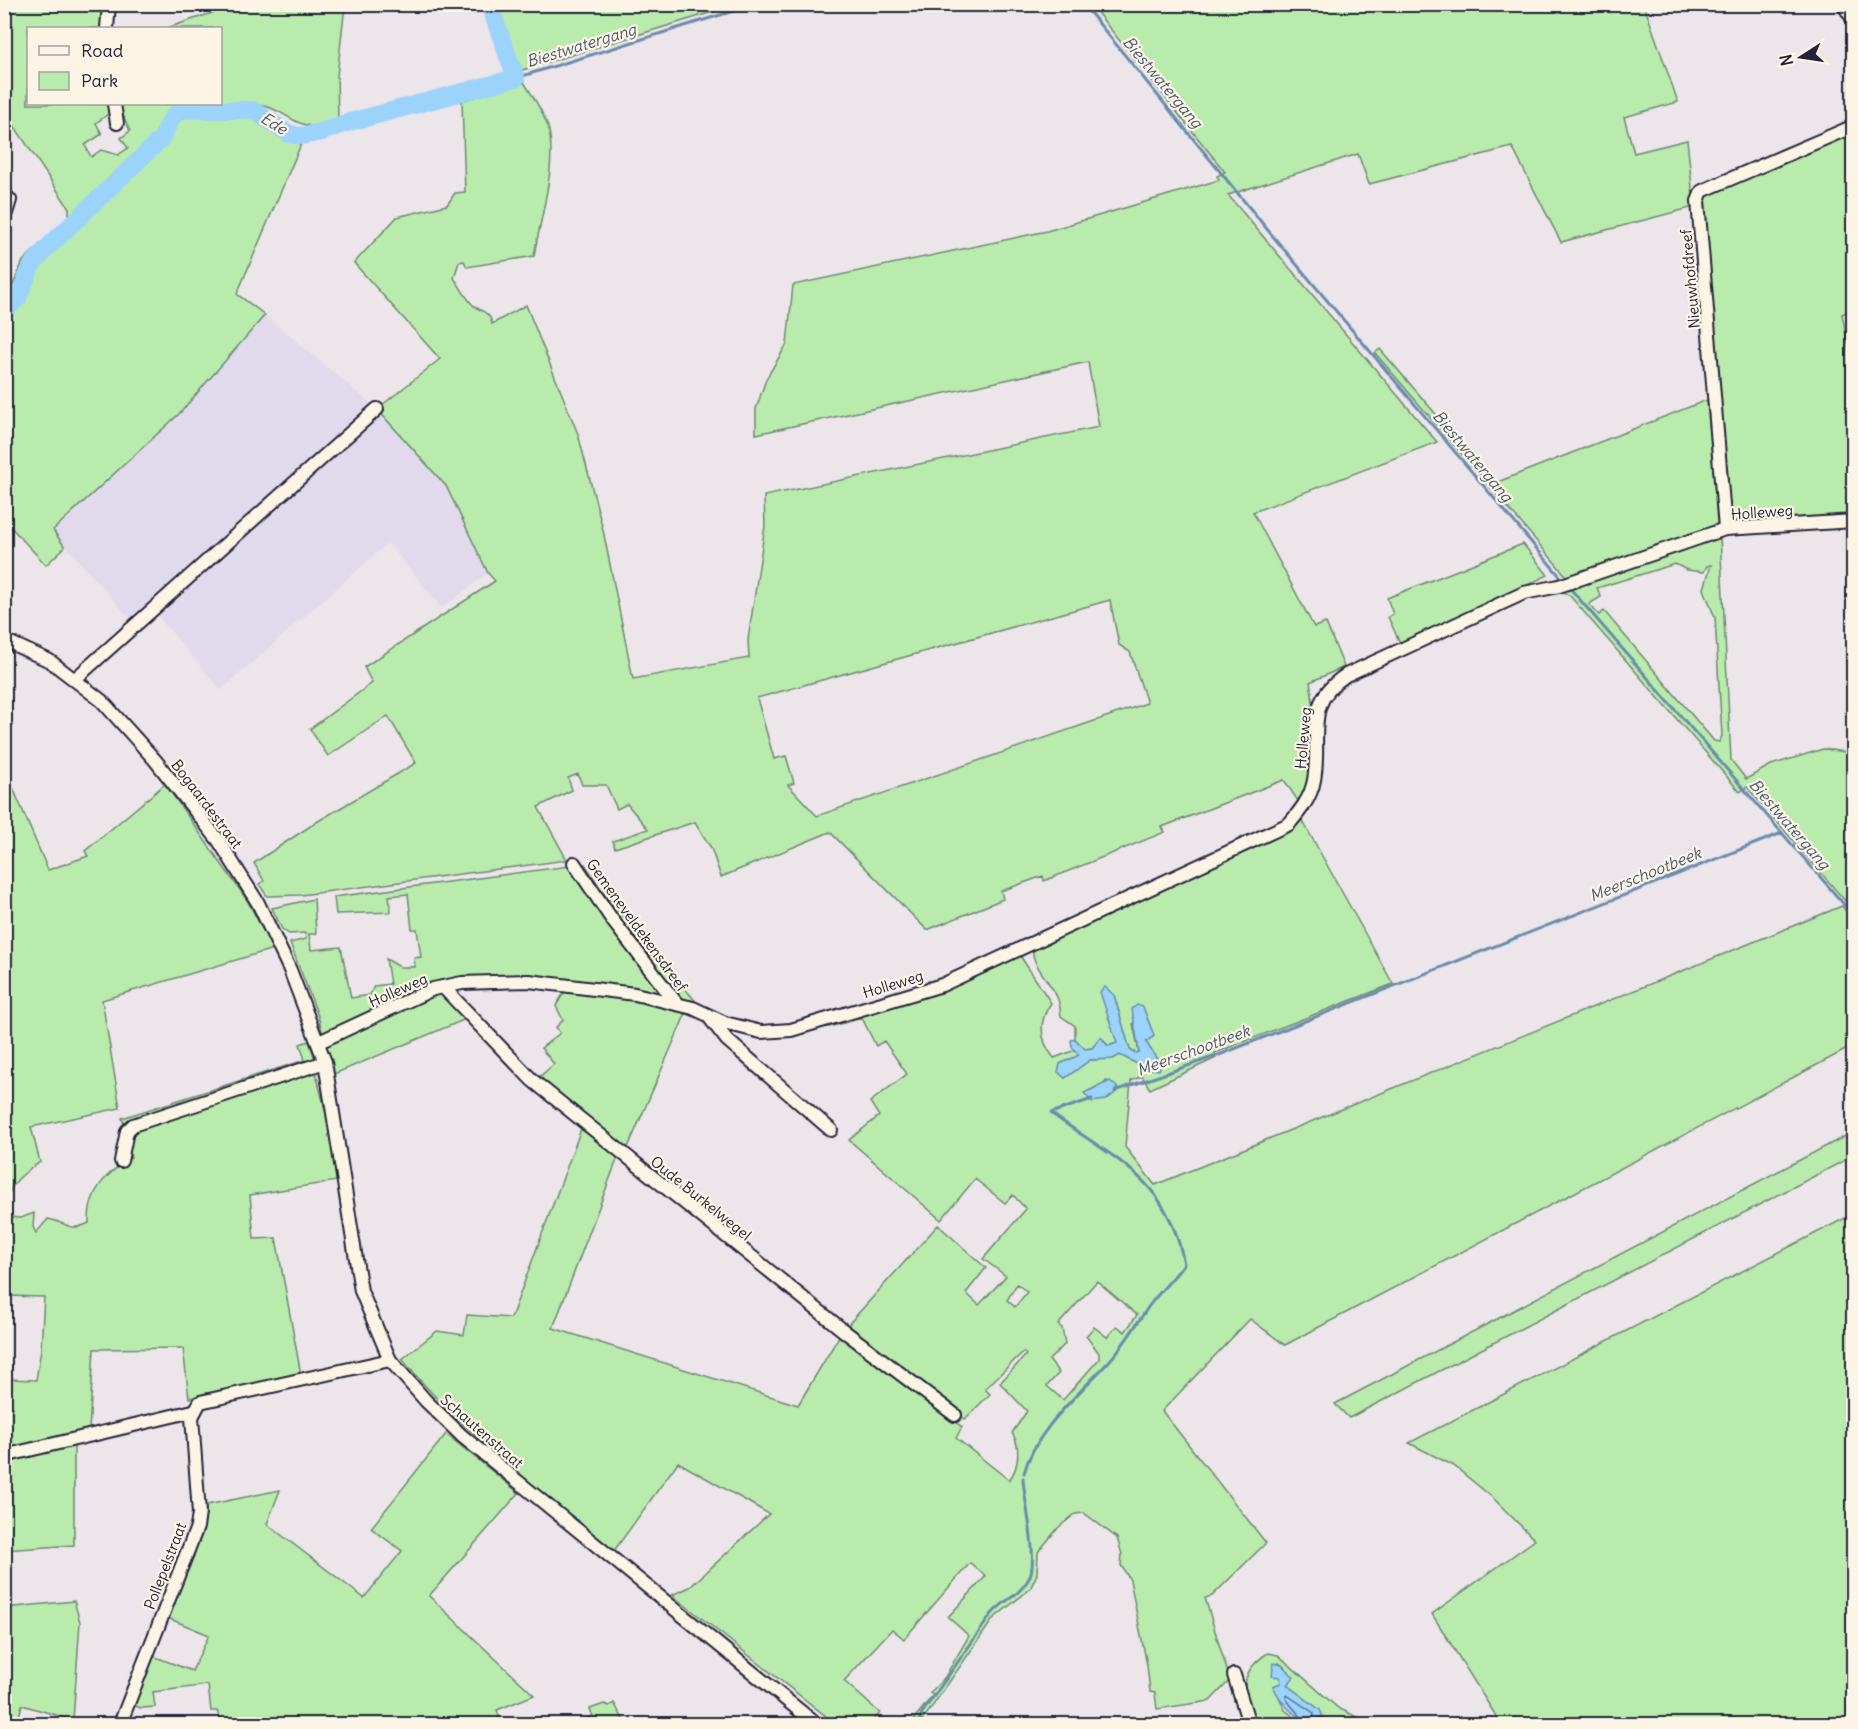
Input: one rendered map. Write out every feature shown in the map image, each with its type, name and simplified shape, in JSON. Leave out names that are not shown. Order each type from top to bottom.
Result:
[{"type":"street","points":[[107,27],[109,4]]},
{"type":"street","points":[[1843,4],[1854,21]]},
{"type":"street","points":[[114,105],[117,123]]},
{"type":"street","name":"Nieuwhofdreef","points":[[1725,530],[1698,201],[1702,191],[1854,126]]},
{"type":"street","points":[[4,194],[10,200],[4,220]]},
{"type":"street","points":[[75,679],[377,408]]},
{"type":"street","name":"Holleweg","points":[[319,1042],[433,989],[462,983],[529,981],[635,994],[677,1004],[725,1023],[761,1032],[791,1030],[942,985],[993,959],[1289,824],[1304,806],[1314,782],[1320,704],[1329,686],[1346,675],[1524,593],[1564,584],[1725,530],[1854,521]]},
{"type":"street","name":"Bogaardestraat","points":[[4,640],[50,661],[102,701],[155,760],[219,841],[258,903],[290,970],[319,1042]]},
{"type":"street","name":"Gemeneveldekensdreef","points":[[574,863],[613,921],[677,1004]]},
{"type":"street","name":"Oude Burkelwegel","points":[[443,987],[532,1080],[844,1331],[955,1415]]},
{"type":"street","points":[[706,1014],[728,1040],[831,1130]]},
{"type":"street","name":"Schautenstraat","points":[[319,1042],[325,1062],[361,1291],[390,1360],[426,1401],[462,1436],[816,1725]]},
{"type":"street","points":[[121,1161],[127,1131],[133,1125],[325,1062]]},
{"type":"street","points":[[4,1456],[194,1411],[200,1402],[390,1360]]},
{"type":"street","name":"Pollepelstraat","points":[[120,1725],[197,1527],[199,1513],[194,1411]]},
{"type":"street","points":[[1234,1675],[1248,1725]]},
{"type":"shaded area","points":[[265,315],[377,409],[416,451],[446,486],[488,573],[442,608],[388,543],[221,690],[150,607],[132,621],[52,530],[179,414]]},
{"type":"green space","points":[[4,5],[106,5],[104,27],[27,27],[27,105],[110,105],[111,112],[96,123],[102,134],[85,145],[91,157],[101,150],[118,155],[128,148],[121,138],[130,131],[118,105],[183,105],[170,113],[147,150],[106,189],[111,196],[147,161],[177,122],[195,113],[255,116],[301,144],[237,294],[265,315],[179,414],[53,530],[65,547],[46,565],[5,521],[5,295],[13,285],[23,261],[69,217],[69,208],[5,112]]},
{"type":"green space","points":[[236,5],[345,5],[337,76],[338,120],[314,126],[306,125],[265,106],[222,104],[222,27],[170,27]]},
{"type":"green space","points":[[495,5],[736,5],[519,71]]},
{"type":"green space","points":[[1091,5],[1644,5],[1678,102],[1624,117],[1634,153],[1687,140],[1694,207],[1561,242],[1512,147],[1369,184],[1358,154],[1228,195],[1437,442],[1253,512],[1314,627],[1326,623],[1344,667],[1310,682],[1314,726],[1312,760],[1309,776],[1298,801],[1284,780],[1162,827],[1165,832],[1044,881],[1043,876],[1001,891],[1003,899],[927,930],[830,832],[721,877],[711,848],[695,822],[615,848],[613,841],[648,829],[627,804],[617,809],[606,785],[582,785],[578,774],[568,778],[572,790],[538,807],[567,860],[301,895],[267,896],[259,884],[264,881],[254,863],[315,823],[416,763],[388,716],[328,756],[310,729],[372,683],[364,667],[495,581],[488,573],[446,486],[377,409],[440,359],[354,263],[397,217],[447,205],[455,193],[465,192],[462,101],[524,82],[541,110],[548,127],[551,141],[550,174],[534,256],[467,267],[464,261],[459,262],[454,278],[472,304],[489,316],[492,324],[526,305],[578,434],[603,530],[633,679],[749,658],[748,640],[765,526],[764,496],[1099,427],[1088,362],[756,434],[756,409],[766,379],[787,344],[793,285],[1047,231],[1219,180],[1217,176],[1225,172]],"holes":[[[1110,600],[1119,645],[1130,652],[1147,703],[817,816],[788,785],[794,783],[786,756],[774,759],[757,698]]]},
{"type":"green space","points":[[1853,130],[1853,309],[1842,314],[1853,370],[1853,516],[1731,523],[1728,521],[1705,199],[1708,194]]},
{"type":"green space","points":[[1380,349],[1495,483],[1707,400],[1718,522],[1716,527],[1569,579],[1375,353]]},
{"type":"green space","points":[[1720,535],[1731,760],[1746,779],[1771,765],[1823,749],[1853,753],[1853,910],[1747,787],[1740,792],[1570,596],[1563,592],[1572,586]],"holes":[[[1675,564],[1687,570],[1704,572],[1707,566],[1711,565],[1704,589],[1715,618],[1722,736],[1719,742],[1714,741],[1604,611],[1599,615],[1589,604],[1601,597],[1597,588]]]},
{"type":"green space","points":[[1523,544],[1548,575],[1401,645],[1388,617],[1393,614],[1387,598]]},
{"type":"green space","points":[[5,769],[48,870],[88,856],[85,851],[165,784],[247,900],[273,949],[102,1000],[120,1108],[31,1127],[40,1162],[18,1180],[10,1191],[5,1205]]},
{"type":"green space","points":[[1301,818],[1393,984],[1215,1053],[1216,1058],[1150,1089],[1142,1076],[1131,1081],[1125,1147],[1155,1185],[1842,906],[1853,920],[1853,1046],[1285,1345],[1250,1319],[1162,1411],[1266,1543],[1212,1596],[1205,1598],[1230,1680],[1210,1701],[1157,1709],[1155,1693],[1150,1692],[1130,1580],[1121,1565],[1122,1554],[1117,1538],[1084,1513],[1075,1514],[1059,1527],[1038,1552],[1037,1574],[1030,1589],[993,1619],[920,1724],[914,1719],[933,1695],[930,1693],[945,1677],[969,1636],[948,1617],[986,1576],[970,1563],[904,1639],[892,1629],[844,1681],[880,1713],[870,1724],[836,1724],[672,1595],[690,1587],[769,1514],[678,1462],[614,1551],[477,1437],[402,1359],[437,1331],[464,1335],[467,1315],[511,1318],[581,1129],[618,1157],[553,1328],[798,1405],[841,1333],[962,1427],[956,1438],[1009,1480],[1018,1457],[1017,1444],[1012,1433],[1027,1411],[1000,1383],[1026,1355],[1023,1352],[985,1389],[990,1394],[965,1419],[846,1327],[938,1225],[986,1268],[966,1293],[979,1305],[1006,1276],[983,1259],[1026,1209],[1013,1195],[1005,1203],[975,1179],[941,1220],[849,1140],[879,1116],[870,1102],[907,1074],[884,1041],[876,1046],[862,1018],[829,1027],[828,1022],[1019,954],[1051,1003],[1044,1017],[1042,1031],[1049,1052],[1054,1058],[1075,1050],[1080,1055],[1060,1064],[1065,1078],[1090,1060],[1113,1059],[1120,1055],[1145,1068],[1161,1066],[1146,1042],[1154,1036],[1143,1007],[1133,1024],[1139,1052],[1136,1053],[1130,1050],[1114,995],[1113,1028],[1117,1043],[1108,1046],[1104,1040],[1092,1048],[1085,1049],[1075,1039],[1075,1026],[1061,1016],[1058,999],[1035,961],[1033,950]],"holes":[[[1107,1081],[1116,1092],[1106,1100],[1085,1093]],[[1097,1281],[1137,1315],[1125,1332],[1117,1326],[1107,1337],[1094,1327],[1086,1336],[1099,1353],[1099,1359],[1063,1400],[1047,1386],[1059,1373],[1049,1360],[1065,1344],[1062,1328],[1058,1325]],[[1017,1284],[1027,1292],[1015,1307],[1007,1300]]]},
{"type":"green space","points":[[585,864],[605,895],[699,1005],[692,1016],[686,1013],[626,1152],[537,1079],[554,1064],[541,1048],[560,1033],[556,1027],[563,1020],[556,1006],[569,984],[437,985],[466,1019],[334,1074],[318,1016],[290,943],[306,939],[305,933],[289,934],[282,929],[272,908],[314,899],[316,934],[309,934],[311,950],[341,947],[351,998],[370,995],[374,986],[390,984],[386,959],[400,967],[415,967],[414,958],[421,957],[417,929],[412,929],[408,894],[389,896],[391,912],[336,914],[334,897]]},
{"type":"green space","points":[[309,1041],[316,1062],[124,1124],[122,1118],[305,1060],[300,1044]]},
{"type":"green space","points":[[315,1069],[330,1130],[337,1181],[250,1195],[254,1239],[276,1238],[301,1375],[189,1398],[183,1348],[94,1349],[89,1431],[5,1452],[5,1379],[36,1380],[41,1349],[44,1297],[5,1296],[4,1209],[9,1217],[21,1218],[34,1213],[33,1227],[36,1233],[48,1219],[72,1227],[89,1223],[91,1202],[100,1185],[106,1177],[131,1158],[126,1136],[133,1128]]},
{"type":"green space","points":[[1853,1132],[1853,1156],[1349,1418],[1335,1404]]},
{"type":"green space","points":[[1853,1214],[1853,1724],[1501,1724],[1432,1614],[1535,1540],[1493,1498],[1454,1466],[1409,1443]]},
{"type":"green space","points":[[446,1434],[519,1493],[429,1596],[534,1695],[497,1710],[502,1724],[222,1724],[217,1711],[211,1711],[208,1685],[153,1692],[155,1707],[141,1708],[133,1705],[153,1656],[192,1671],[209,1635],[168,1618],[194,1556],[207,1505],[280,1490],[267,1524],[364,1598],[402,1551],[371,1528]]},
{"type":"green space","points":[[74,1445],[74,1545],[5,1550],[4,1462]]},
{"type":"green space","points":[[74,1601],[80,1622],[73,1720],[22,1705],[17,1724],[5,1724],[5,1608]]},
{"type":"green space","points":[[1268,1653],[1278,1655],[1338,1708],[1368,1722],[1367,1724],[1313,1724],[1319,1721],[1320,1710],[1287,1685],[1289,1671],[1279,1663],[1281,1684],[1274,1686],[1285,1710],[1303,1724],[1254,1724],[1245,1685],[1251,1669]]},
{"type":"green space","points":[[614,1703],[624,1721],[618,1724],[606,1724],[600,1721],[574,1724],[593,1716],[590,1709],[604,1704],[609,1706]]},
{"type":"water","points":[[1105,987],[1114,995],[1130,1050],[1136,1053],[1139,1052],[1132,1009],[1137,1005],[1143,1007],[1154,1036],[1146,1042],[1161,1066],[1159,1070],[1145,1068],[1120,1055],[1113,1059],[1090,1060],[1065,1078],[1058,1072],[1060,1064],[1079,1055],[1072,1047],[1071,1040],[1075,1039],[1085,1049],[1092,1048],[1101,1037],[1108,1046],[1117,1043],[1100,992]]},
{"type":"water","points":[[1110,1081],[1117,1087],[1116,1092],[1106,1100],[1092,1102],[1084,1093]]},
{"type":"water","points":[[1274,1663],[1282,1665],[1294,1677],[1287,1685],[1320,1710],[1323,1717],[1307,1720],[1299,1717],[1286,1706],[1273,1686],[1281,1683],[1280,1677],[1272,1676]]},
{"type":"waterway","name":"Ede","points":[[4,312],[18,298],[32,265],[161,139],[172,118],[180,110],[253,110],[289,134],[301,136],[516,78],[489,4]]},
{"type":"waterway","name":"Biestwatergang","points":[[516,78],[756,4]]},
{"type":"waterway","name":"Biestwatergang","points":[[1083,4],[1271,234],[1564,581]]},
{"type":"waterway","name":"Biestwatergang","points":[[1568,586],[1854,916]]},
{"type":"waterway","name":"Meerschootbeek","points":[[1115,1091],[1219,1055],[1782,833]]},
{"type":"waterway","name":"Meerschootbeek","points":[[1024,1473],[1030,1457],[1049,1426],[1117,1352],[1149,1306],[1184,1264],[1176,1235],[1165,1210],[1152,1191],[1117,1159],[1051,1113],[1092,1099]]},
{"type":"waterway","name":"Meerschootbeek","points":[[918,1724],[922,1713],[991,1615],[1020,1591],[1028,1580],[1031,1572],[1032,1547],[1023,1478]]}]
